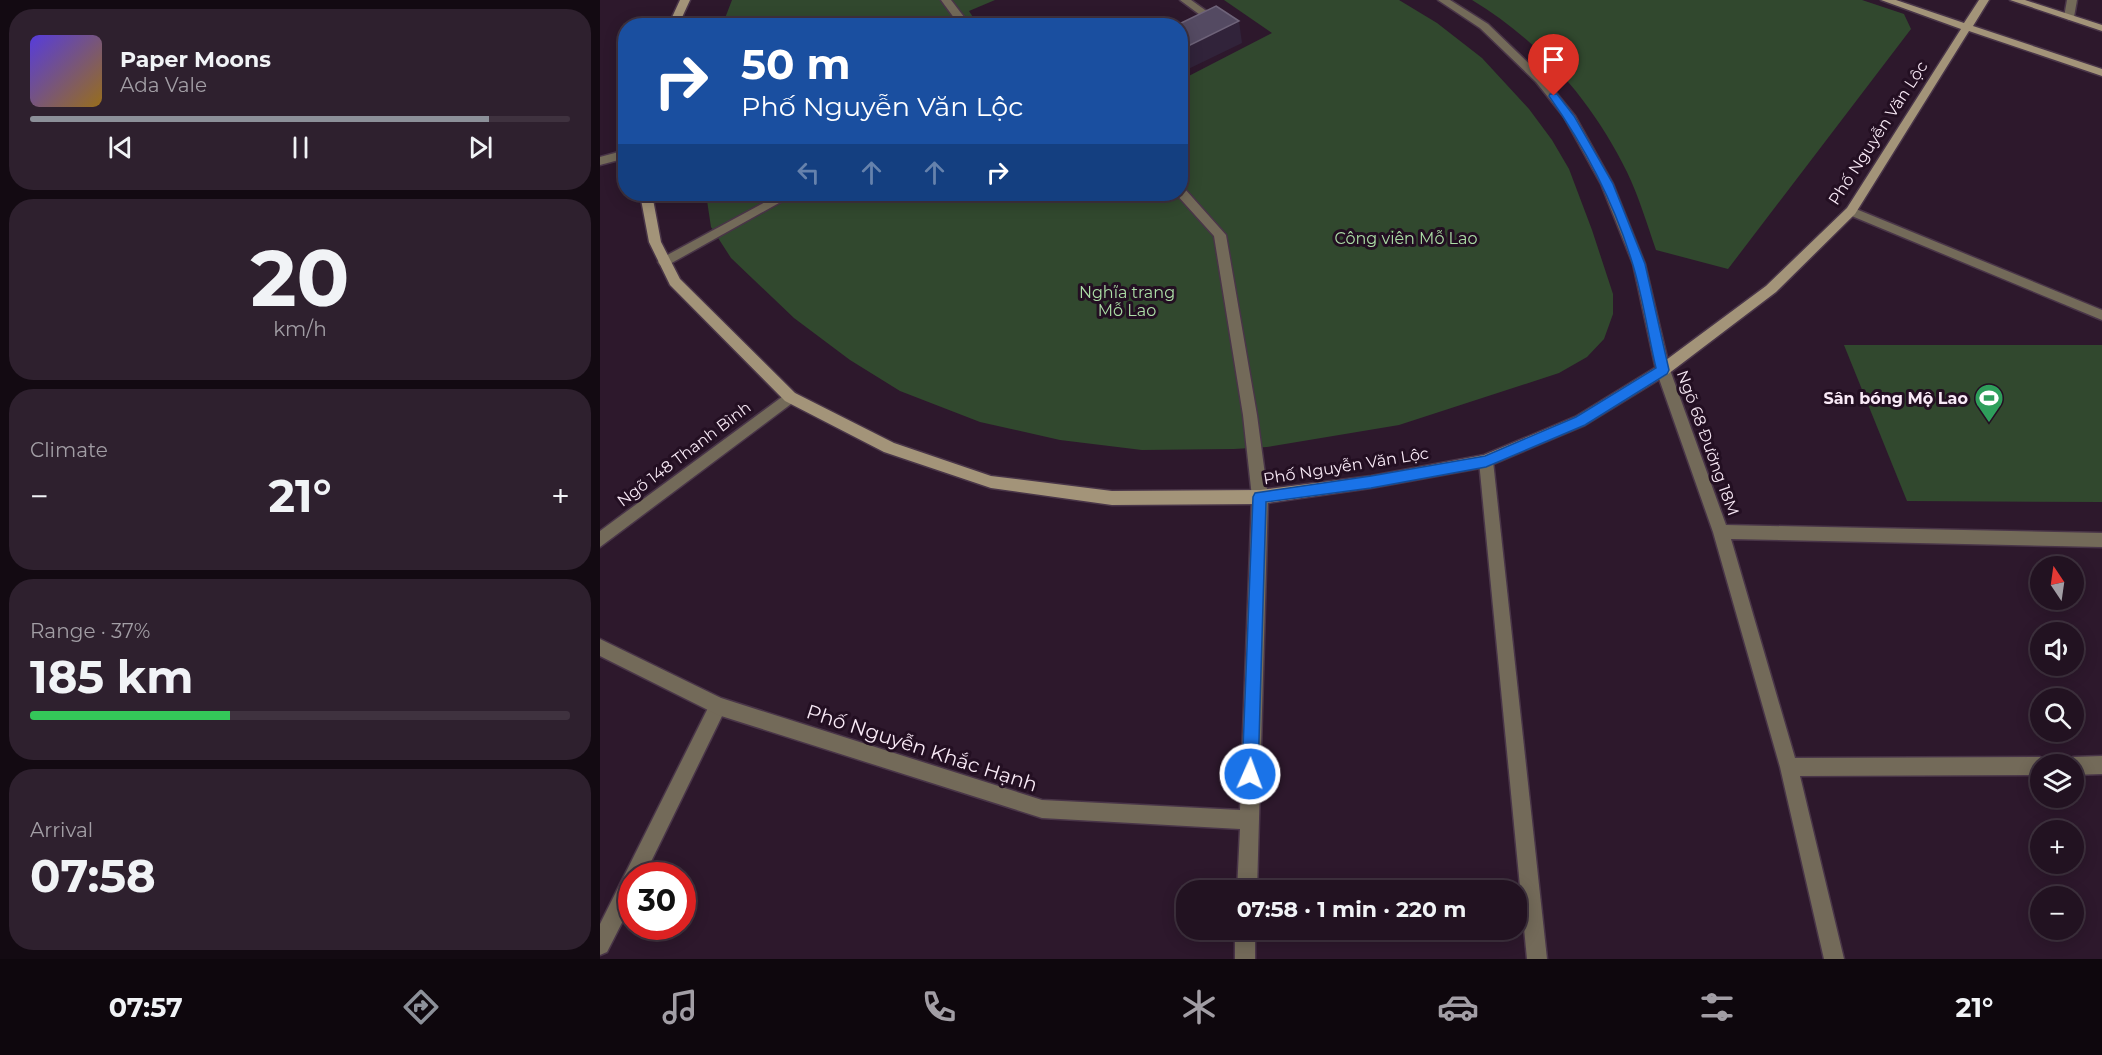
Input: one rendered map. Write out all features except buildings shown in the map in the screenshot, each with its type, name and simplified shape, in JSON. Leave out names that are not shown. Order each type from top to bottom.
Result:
[{"type":"street","points":[[677,18],[685,0]]},
{"type":"street","points":[[947,2],[961,0]]},
{"type":"street","points":[[1185,0],[1214,20],[1188,32]]},
{"type":"street","name":"Ngõ 68 Đường 18M","points":[[1443,0],[1484,26],[1540,80],[1569,116],[1607,184],[1639,264],[1663,370],[1721,532],[1789,768],[1834,959]]},
{"type":"street","points":[[1886,0],[2102,73]]},
{"type":"street","name":"Phố Nguyễn Văn Lộc","points":[[647,201],[655,242],[675,282],[790,397],[889,448],[991,482],[1112,498],[1260,497],[1371,482],[1486,461],[1580,421],[1663,370],[1771,289],[1851,211],[1984,0]]},
{"type":"street","points":[[2015,0],[2102,28]]},
{"type":"street","points":[[2069,17],[2072,0]]},
{"type":"street","points":[[947,2],[960,18]]},
{"type":"street","points":[[600,160],[618,156]]},
{"type":"street","points":[[1188,200],[1220,235],[1250,416],[1260,497],[1246,880]]},
{"type":"street","points":[[664,262],[776,201]]},
{"type":"street","points":[[1851,211],[2102,315]]},
{"type":"street","name":"Ngõ 148 Thanh Bình","points":[[600,540],[790,397]]},
{"type":"street","points":[[1486,461],[1537,959]]},
{"type":"street","points":[[1721,532],[2102,540]]},
{"type":"street","name":"Phố Nguyễn Khắc Hạnh","points":[[600,647],[718,706],[1042,809],[1248,820]]},
{"type":"street","points":[[641,862],[718,706]]},
{"type":"street","points":[[2084,766],[2102,765]]},
{"type":"street","points":[[1789,768],[2030,766]]},
{"type":"street","points":[[600,945],[618,910]]},
{"type":"street","points":[[1245,940],[1245,959]]},
{"type":"green space","points":[[732,0],[995,0],[969,11],[974,18],[725,18]]},
{"type":"green space","points":[[1224,0],[1399,0],[1437,23],[1482,58],[1529,109],[1552,140],[1569,169],[1592,230],[1613,294],[1613,314],[1604,339],[1587,357],[1559,373],[1399,425],[1267,447],[1142,450],[1060,440],[980,422],[900,391],[850,360],[794,318],[731,258],[711,227],[707,201],[1188,201],[1188,76],[1272,33]]},
{"type":"green space","points":[[1472,0],[1862,0],[1904,14],[1911,29],[1728,269],[1656,250],[1627,172],[1598,121],[1581,97],[1542,54],[1520,34]]},
{"type":"green space","name":"Sân bóng Mộ Lao","points":[[1844,345],[2102,345],[2102,502],[1907,501]]},
{"type":"place","name":"Sân bóng Mộ Lao","points":[[1989,424]]},
{"type":"route","points":[[1250,774],[1260,497],[1371,482],[1486,461],[1580,421],[1663,370],[1639,264],[1607,184],[1569,116],[1554,96]]},
{"type":"park label","name":"Công viên Mỗ Lao","points":[[1406,238]]},
{"type":"park label","name":"Nghĩa trang Mỗ Lao","points":[[1127,301]]}]
